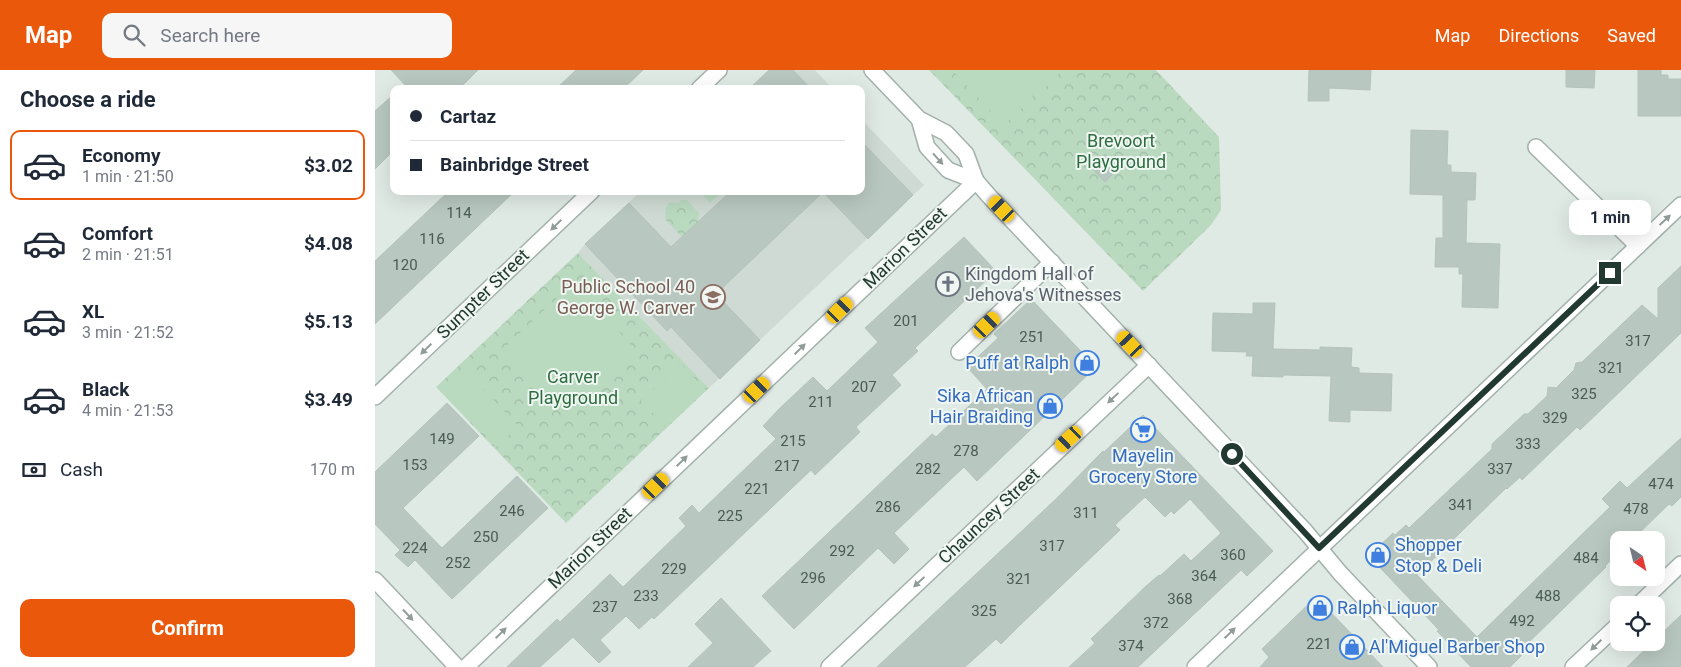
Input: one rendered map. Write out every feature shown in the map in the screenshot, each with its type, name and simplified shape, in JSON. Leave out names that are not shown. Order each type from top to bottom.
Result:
[{"type":"street","points":[[703,85],[719,70]]},
{"type":"street","points":[[872,70],[919,119],[946,133],[966,154],[976,182]]},
{"type":"street","points":[[919,119],[927,147],[948,170],[976,182],[1149,365],[1429,667]]},
{"type":"street","points":[[1536,147],[1638,246]]},
{"type":"street","name":"Marion Street","points":[[466,667],[976,182]]},
{"type":"street","name":"Sumpter Street","points":[[375,397],[587,195]]},
{"type":"street","points":[[1195,667],[1681,205]]},
{"type":"street","points":[[959,352],[1052,262]]},
{"type":"street","name":"Chauncey Street","points":[[829,667],[1149,365]]},
{"type":"street","points":[[1647,596],[1681,564]]},
{"type":"street","points":[[375,580],[457,667]]},
{"type":"street","points":[[1573,667],[1610,632]]},
{"type":"shaded area","points":[[769,70],[815,70],[829,85],[753,85]]},
{"type":"shaded area","name":"Public School 40 George W. Carver","points":[[865,123],[924,185],[709,388],[578,253],[637,195],[865,195]]},
{"type":"green space","name":"Brevoort Playground","points":[[929,70],[1156,70],[1219,137],[1221,210],[1211,225],[1143,291]]},
{"type":"green space","points":[[957,70],[1007,70],[1033,97],[1004,125],[955,73]]},
{"type":"green space","points":[[1019,70],[1063,70],[1040,92]]},
{"type":"green space","points":[[703,195],[719,195],[710,203]]},
{"type":"green space","points":[[681,200],[687,200],[699,213],[698,222],[682,237],[665,219],[666,207],[670,202],[678,203]]},
{"type":"green space","name":"Carver Playground","points":[[578,253],[709,388],[566,523],[436,387]]},
{"type":"green space","points":[[573,283],[639,353],[602,387],[580,396],[555,393],[538,386],[503,349]]},
{"type":"green space","points":[[681,364],[706,390],[666,427],[641,401]]},
{"type":"green space","points":[[466,370],[518,426],[496,447],[444,390]]},
{"type":"building","points":[[391,70],[478,70],[463,85],[405,85]]},
{"type":"building","points":[[576,70],[643,70],[627,85],[560,85]]},
{"type":"building","points":[[769,70],[793,70],[807,85],[753,85]]},
{"type":"building","points":[[1309,70],[1371,70],[1370,90],[1329,88],[1329,101],[1308,101]]},
{"type":"building","points":[[1566,70],[1595,70],[1594,88],[1566,87]]},
{"type":"building","points":[[1638,70],[1661,70],[1661,75],[1668,75],[1668,79],[1681,79],[1681,116],[1638,116]]},
{"type":"building","points":[[390,98],[390,154],[375,169],[375,111]]},
{"type":"building","points":[[1411,130],[1448,131],[1447,165],[1451,165],[1451,172],[1476,173],[1475,200],[1467,200],[1466,243],[1500,244],[1498,308],[1462,307],[1463,274],[1459,274],[1459,267],[1435,267],[1436,238],[1443,238],[1443,195],[1410,194]]},
{"type":"building","name":"Public School 40 George W. Carver","points":[[865,145],[913,195],[868,239],[826,195],[865,195]]},
{"type":"building","points":[[1105,154],[1119,168],[1105,182],[1091,167]]},
{"type":"building","points":[[445,195],[511,195],[375,324],[375,261]]},
{"type":"building","name":"Public School 40 George W. Carver","points":[[727,195],[820,195],[716,294],[760,340],[720,379],[671,327],[667,331],[585,244],[629,203],[671,247]]},
{"type":"building","points":[[964,237],[996,271],[915,348],[918,351],[892,375],[901,385],[856,427],[860,432],[815,475],[811,470],[654,619],[652,617],[639,629],[626,616],[600,640],[611,652],[599,663],[573,637],[540,667],[507,667],[557,619],[560,622],[610,574],[623,587],[686,526],[679,518],[692,505],[699,513],[776,439],[763,426],[779,409],[813,377],[827,391],[878,342],[865,328]]},
{"type":"building","points":[[1681,266],[1681,333],[1580,430],[1577,427],[1522,480],[1520,477],[1506,488],[1417,575],[1477,637],[1610,507],[1602,499],[1620,481],[1627,488],[1681,438],[1681,497],[1672,506],[1669,504],[1641,531],[1610,531],[1610,561],[1606,567],[1523,648],[1526,651],[1510,667],[1471,667],[1369,556],[1393,533],[1395,535],[1406,525],[1409,528],[1492,449],[1492,444],[1524,414],[1528,414],[1547,396],[1548,387],[1556,388],[1574,370],[1576,363],[1582,362],[1642,305],[1658,319],[1658,288]]},
{"type":"building","points":[[1031,299],[1096,367],[977,481],[964,467],[894,533],[909,549],[894,564],[878,548],[794,629],[762,596],[932,434],[936,437],[987,389],[967,367],[998,338],[994,334]]},
{"type":"building","points":[[1253,303],[1275,303],[1273,349],[1320,350],[1320,347],[1352,348],[1351,367],[1359,368],[1359,373],[1392,374],[1391,411],[1350,410],[1350,422],[1329,421],[1331,376],[1252,376],[1253,356],[1246,356],[1247,352],[1212,351],[1213,313],[1253,314]]},
{"type":"building","points":[[447,403],[479,436],[403,508],[442,548],[517,476],[548,508],[452,599],[415,560],[408,567],[395,555],[400,550],[375,524],[375,472]]},
{"type":"building","points":[[1143,415],[1273,551],[1247,576],[1241,570],[1138,667],[1069,667],[1095,643],[1091,639],[1145,587],[1184,554],[1191,561],[1221,533],[1190,499],[1174,514],[1171,511],[1165,517],[1145,497],[1115,525],[1120,530],[1001,644],[996,639],[965,667],[877,667],[1057,498],[1103,451]]},
{"type":"building","points":[[1316,597],[1383,667],[1260,667],[1269,657],[1262,649]]},
{"type":"building","points":[[721,598],[771,651],[753,667],[688,667],[713,643],[695,624]]},
{"type":"building","points":[[1681,615],[1681,667],[1627,667],[1644,651],[1665,651],[1665,630]]},
{"type":"place","name":"Kingdom Hall of Jehova's Witnesses","points":[[948,284]]},
{"type":"place","name":"Public School 40 George W. Carver","points":[[713,297]]},
{"type":"place","name":"Puff at Ralph","points":[[1087,363]]},
{"type":"place","name":"Sika African Hair Braiding","points":[[1050,406]]},
{"type":"place","name":"Mayelin Grocery Store","points":[[1143,430]]},
{"type":"place","name":"Shopper Stop & Deli","points":[[1378,555]]},
{"type":"place","name":"Ralph Liquor","points":[[1320,608]]},
{"type":"place","name":"Al'Miguel Barber Shop","points":[[1352,647]]},
{"type":"route","points":[[1232,454],[1319,548],[1610,273]]}]
